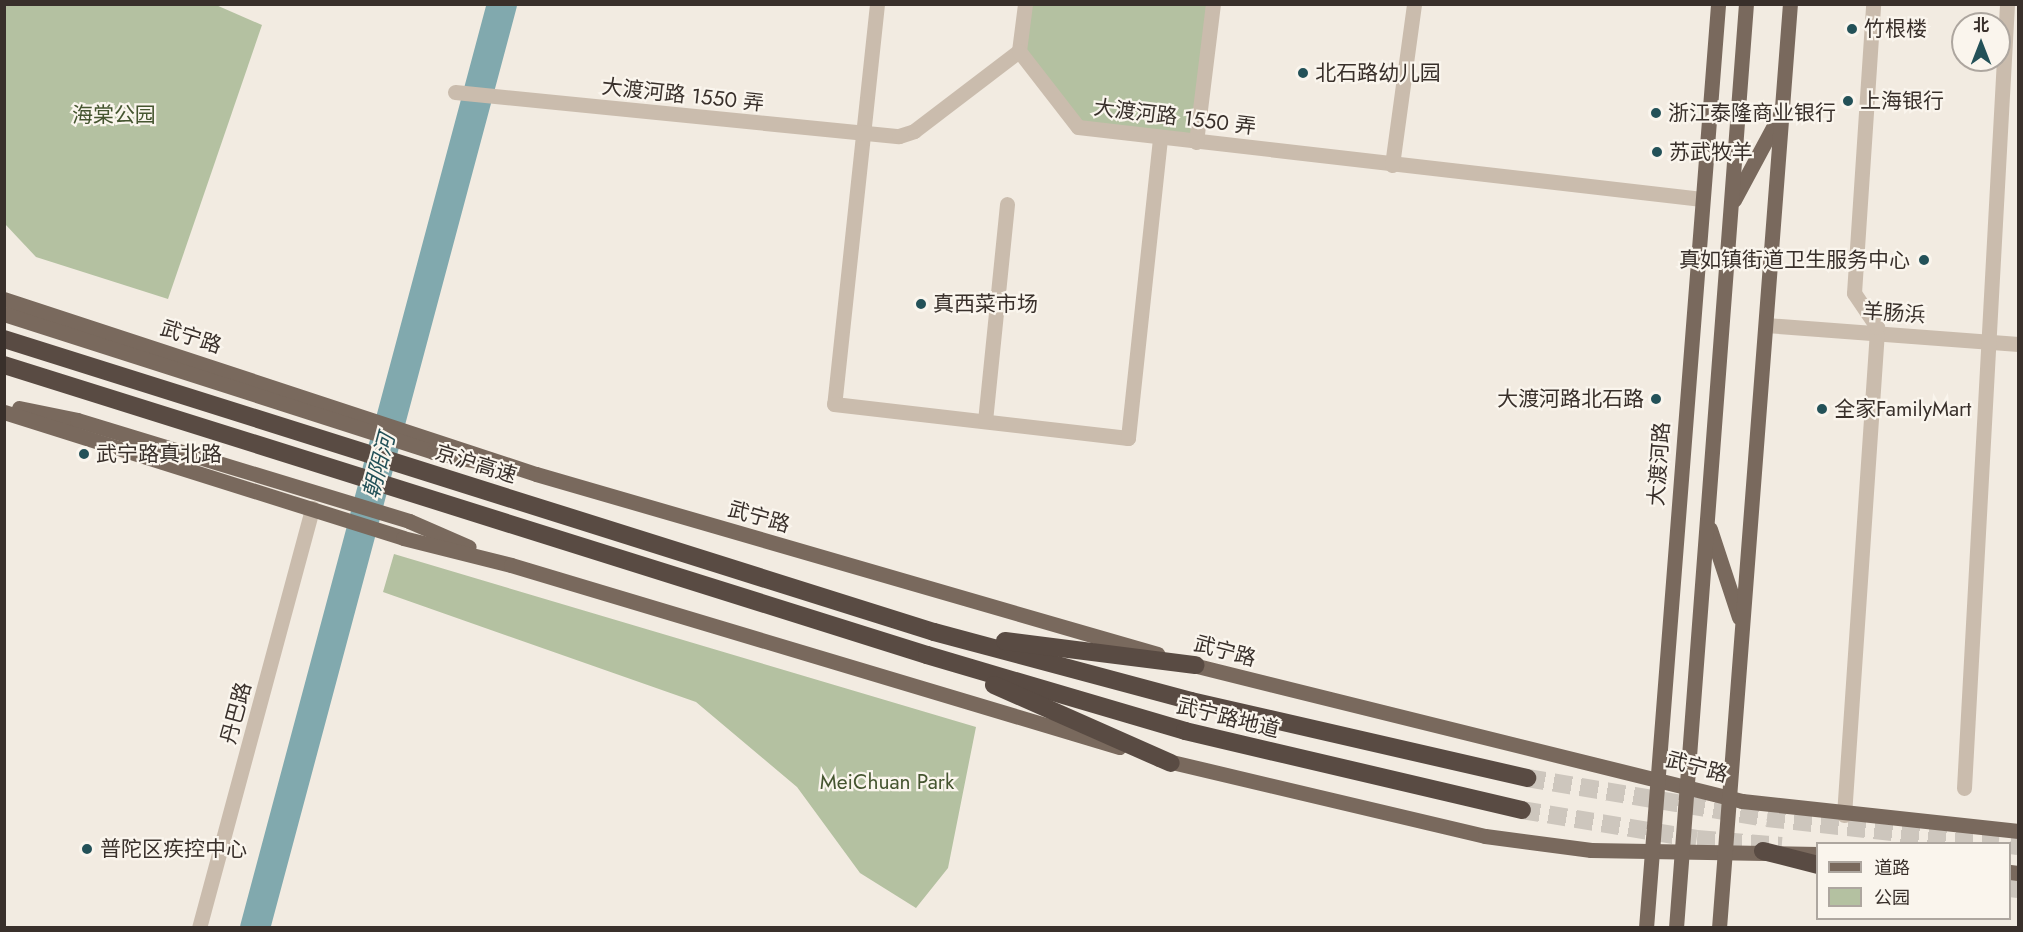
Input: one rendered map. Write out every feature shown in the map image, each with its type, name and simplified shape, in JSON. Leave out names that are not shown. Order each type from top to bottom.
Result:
[{"type":"highway","name":"京沪高速","points":[[4,339],[934,632]]},
{"type":"highway","points":[[4,365],[927,655],[1171,763]]},
{"type":"highway","points":[[934,632],[1195,665]]},
{"type":"highway","name":"武宁路地道","points":[[934,632],[1191,701],[1527,778]]},
{"type":"highway","name":"武宁路地道","points":[[927,655],[1185,731],[1522,810]]},
{"type":"highway","points":[[1763,852],[1816,865]]},
{"type":"main road","name":"大渡河路","points":[[1646,927],[1718,4]]},
{"type":"main road","points":[[1676,927],[1746,4]]},
{"type":"main road","points":[[1719,927],[1790,4]]},
{"type":"main road","points":[[1731,205],[1782,110]]},
{"type":"main road","name":"武宁路","points":[[4,298],[364,415],[436,446],[1195,665],[1729,798],[1844,815],[2019,831]]},
{"type":"main road","points":[[4,314],[436,446]]},
{"type":"main road","points":[[4,405],[77,420],[409,521],[511,565]]},
{"type":"main road","points":[[4,412],[312,508],[330,516],[404,538],[511,565],[1171,763],[1485,836],[1592,850],[1652,852],[1725,850],[1816,854]]},
{"type":"main road","points":[[1708,521],[1742,626]]},
{"type":"street","points":[[876,4],[834,404],[1128,438],[1160,137]]},
{"type":"street","points":[[1019,51],[1025,4]]},
{"type":"street","points":[[1196,142],[1213,4]]},
{"type":"street","points":[[1392,165],[1414,4]]},
{"type":"street","points":[[1844,815],[1876,333],[1876,327],[1854,293],[1874,4]]},
{"type":"street","points":[[1964,788],[2007,4]]},
{"type":"street","name":"大渡河路 1550 弄","points":[[455,92],[863,135],[891,136],[914,131],[1019,51],[1078,127],[1702,199]]},
{"type":"street","points":[[985,421],[1007,204]]},
{"type":"street","name":"羊肠浜","points":[[1766,325],[2019,344]]},
{"type":"street","name":"丹巴路","points":[[199,927],[312,508]]},
{"type":"green space","name":"海棠公园","points":[[5,4],[216,5],[262,25],[168,299],[36,257],[5,224]]},
{"type":"green space","points":[[1025,5],[1208,5],[1196,142],[1078,127],[1019,51]]},
{"type":"green space","name":"MeiChuan Park","points":[[394,554],[976,727],[948,868],[916,908],[860,873],[797,787],[696,702],[383,592]]},
{"type":"waterway","name":"朝阳河","points":[[255,928],[502,4]]},
{"type":"tunnel","points":[[1527,778],[1767,818],[1981,842]]},
{"type":"tunnel","points":[[1522,810],[1697,839],[1782,846]]},
{"type":"tunnel","points":[[2011,845],[2018,846]]},
{"type":"tunnel","points":[[2011,888],[2018,889]]},
{"type":"place","name":"竹根楼","points":[[1852,29]]},
{"type":"place","name":"北石路幼儿园","points":[[1303,73]]},
{"type":"place","name":"上海银行","points":[[1848,101]]},
{"type":"place","name":"浙江泰隆商业银行","points":[[1656,113]]},
{"type":"place","name":"苏武牧羊","points":[[1657,152]]},
{"type":"place","name":"真如镇街道卫生服务中心","points":[[1924,260]]},
{"type":"place","name":"真西菜市场","points":[[921,304]]},
{"type":"place","name":"大渡河路北石路","points":[[1656,399]]},
{"type":"place","name":"全家FamilyMart","points":[[1822,409]]},
{"type":"place","name":"武宁路真北路","points":[[84,454]]},
{"type":"place","name":"普陀区疾控中心","points":[[87,849]]}]
